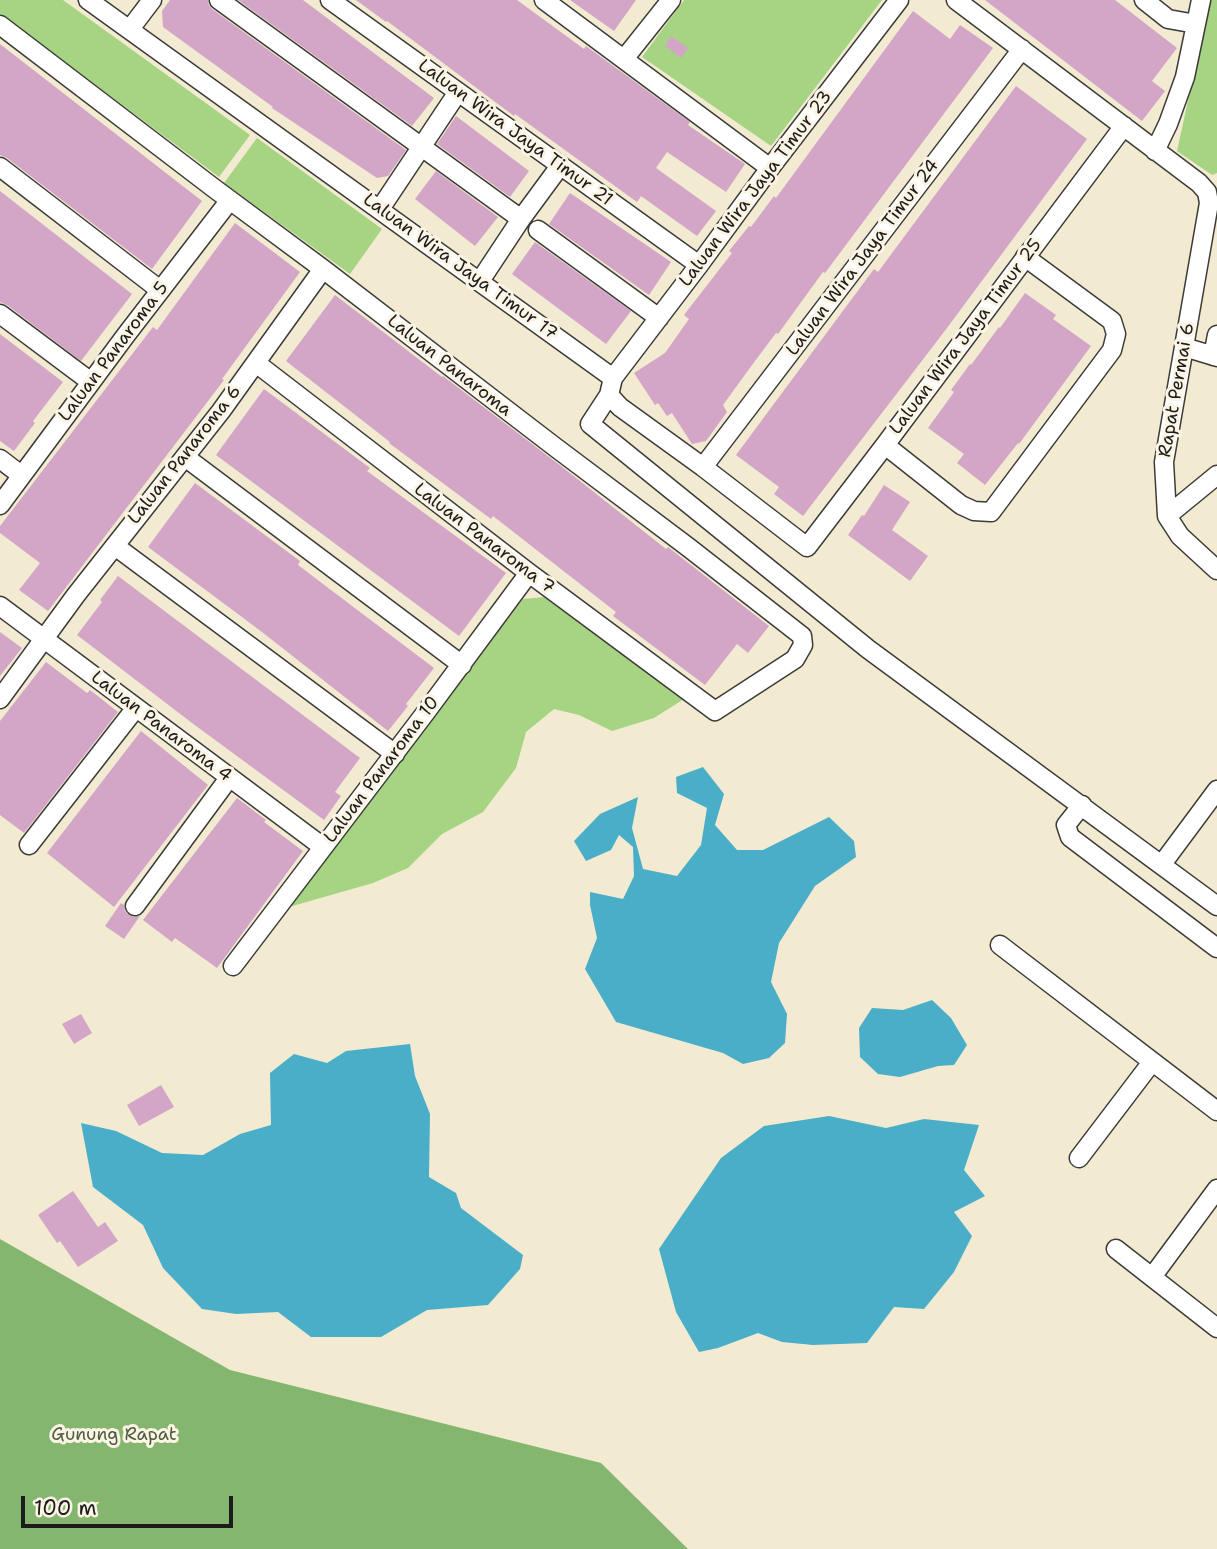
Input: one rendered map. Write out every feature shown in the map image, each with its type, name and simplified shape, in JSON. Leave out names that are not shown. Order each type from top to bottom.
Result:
[{"type":"street","name":"Laluan Wira Jaya Timur 17","points":[[88,0],[480,281],[611,386],[620,407],[704,467],[807,547]]},
{"type":"street","points":[[130,29],[152,0]]},
{"type":"street","points":[[219,0],[521,219]]},
{"type":"street","name":"Laluan Wira Jaya Timur 21","points":[[330,0],[699,265]]},
{"type":"street","points":[[544,0],[770,167]]},
{"type":"street","points":[[624,60],[671,0]]},
{"type":"street","name":"Laluan Wira Jaya Timur 23","points":[[898,0],[659,318],[611,386],[590,424],[867,649],[1082,805]]},
{"type":"street","points":[[956,0],[1155,151],[1185,77],[1201,0]]},
{"type":"street","points":[[1144,0],[1168,19],[1196,24]]},
{"type":"street","name":"Laluan Panaroma","points":[[0,24],[802,636],[803,645],[795,659],[715,710]]},
{"type":"street","name":"Laluan Wira Jaya Timur 24","points":[[704,467],[1022,50]]},
{"type":"street","points":[[380,209],[458,92]]},
{"type":"street","name":"Laluan Wira Jaya Timur 25","points":[[807,547],[1124,126]]},
{"type":"street","name":"Rapat Permai 6","points":[[1155,151],[1199,183],[1207,192],[1209,203],[1164,462],[1167,516]]},
{"type":"street","points":[[480,281],[560,166]]},
{"type":"street","points":[[0,167],[160,290]]},
{"type":"street","name":"Laluan Panaroma 5","points":[[0,505],[90,382],[230,200]]},
{"type":"street","points":[[538,230],[659,318]]},
{"type":"street","points":[[885,445],[961,505],[974,511],[991,512],[1072,404],[1112,350],[1116,334],[1112,320],[1025,257]]},
{"type":"street","name":"Laluan Panaroma 6","points":[[0,698],[114,546],[186,457],[323,269]]},
{"type":"street","points":[[0,314],[90,382]]},
{"type":"street","points":[[1184,347],[1215,357],[1217,335]]},
{"type":"street","name":"Laluan Panaroma 7","points":[[256,363],[529,573],[715,710]]},
{"type":"street","points":[[186,457],[462,665]]},
{"type":"street","points":[[0,459],[21,475]]},
{"type":"street","points":[[1217,475],[1167,516],[1180,536],[1217,570]]},
{"type":"street","points":[[114,546],[395,754]]},
{"type":"street","name":"Laluan Panaroma 10","points":[[233,966],[529,573]]},
{"type":"street","name":"Laluan Panaroma 4","points":[[0,606],[323,848]]},
{"type":"street","points":[[29,845],[135,709]]},
{"type":"street","points":[[135,906],[229,778]]},
{"type":"street","points":[[1162,864],[1217,790]]},
{"type":"street","points":[[1217,906],[1082,805],[1066,825],[1070,837],[1217,948]]},
{"type":"street","points":[[1000,945],[1217,1111]]},
{"type":"street","points":[[1079,1158],[1152,1062]]},
{"type":"street","points":[[1152,1277],[1217,1189]]},
{"type":"street","points":[[1116,1249],[1217,1328]]},
{"type":"green space","points":[[0,0],[63,0],[250,135],[219,177],[0,14]]},
{"type":"green space","points":[[684,0],[882,0],[771,146],[642,57]]},
{"type":"green space","points":[[1210,0],[1217,0],[1217,173],[1212,175],[1177,151]]},
{"type":"green space","points":[[257,138],[382,229],[350,274],[224,183]]},
{"type":"green space","points":[[544,597],[684,699],[654,718],[612,731],[579,715],[554,709],[526,732],[516,768],[483,812],[442,834],[408,868],[373,883],[289,907],[523,599]]},
{"type":"green space","name":"Gunung Rapat","points":[[0,1239],[230,1370],[601,1463],[688,1549],[0,1549]]},
{"type":"water","points":[[703,767],[724,794],[715,825],[737,850],[763,850],[829,817],[854,841],[856,857],[815,886],[779,943],[771,982],[787,1014],[785,1043],[769,1058],[743,1064],[723,1053],[616,1022],[585,969],[597,938],[590,892],[623,899],[634,876],[633,847],[619,835],[611,850],[586,861],[574,841],[600,814],[638,797],[632,828],[643,869],[677,876],[701,845],[707,808],[677,793],[676,777]]},
{"type":"water","points":[[932,1000],[951,1018],[967,1045],[954,1065],[938,1066],[900,1077],[878,1074],[860,1057],[859,1028],[872,1008],[903,1010]]},
{"type":"water","points":[[410,1044],[415,1076],[430,1114],[429,1177],[456,1193],[461,1208],[523,1255],[520,1269],[488,1305],[427,1310],[381,1337],[311,1337],[278,1312],[236,1314],[202,1309],[163,1268],[143,1225],[93,1187],[81,1123],[116,1131],[162,1153],[203,1155],[240,1134],[271,1125],[270,1073],[294,1054],[327,1063],[346,1051]]},
{"type":"water","points":[[829,1116],[886,1128],[924,1119],[979,1125],[964,1170],[985,1196],[954,1212],[972,1236],[954,1272],[924,1309],[894,1307],[867,1343],[813,1345],[782,1342],[758,1333],[699,1352],[676,1312],[659,1249],[721,1158],[764,1126]]},
{"type":"building","points":[[170,0],[208,0],[212,9],[406,150],[388,176],[377,178],[272,108],[163,27],[162,11]]},
{"type":"building","points":[[238,0],[303,0],[434,98],[412,126]]},
{"type":"building","points":[[356,0],[517,0],[584,49],[586,46],[690,122],[688,125],[745,164],[726,192],[667,152],[656,168],[716,211],[697,236],[641,196],[637,202]]},
{"type":"building","points":[[570,0],[636,0],[614,31]]},
{"type":"building","points":[[985,0],[1115,0],[1177,48],[1152,81],[1165,91],[1142,121]]},
{"type":"building","points":[[913,11],[950,39],[960,25],[993,48],[825,273],[823,272],[752,365],[723,405],[727,412],[706,441],[692,444],[672,413],[667,416],[658,403],[655,405],[634,373],[665,353],[689,319],[684,315],[732,253],[729,251],[774,196],[776,198]]},
{"type":"building","points":[[671,36],[688,48],[681,58],[665,46]]},
{"type":"building","points":[[0,44],[202,201],[152,269],[0,155]]},
{"type":"building","points":[[1016,86],[1087,139],[803,516],[774,494],[779,487],[736,455],[874,269],[878,272]]},
{"type":"building","points":[[456,116],[529,171],[510,197],[437,144]]},
{"type":"building","points":[[436,171],[498,217],[475,246],[415,199]]},
{"type":"building","points":[[0,191],[132,294],[81,361],[0,302]]},
{"type":"building","points":[[570,193],[671,262],[649,295],[549,224]]},
{"type":"building","points":[[235,223],[300,272],[222,379],[224,380],[48,611],[19,590],[40,563],[0,533],[0,526],[153,327],[157,330]]},
{"type":"building","points":[[535,242],[631,311],[606,344],[512,274]]},
{"type":"building","points":[[1025,293],[1056,315],[1053,319],[1091,346],[1019,444],[985,485],[957,463],[964,454],[928,428],[954,392],[951,390]]},
{"type":"building","points":[[335,295],[769,626],[748,653],[737,644],[705,685],[613,616],[616,612],[493,516],[491,519],[389,443],[286,361]]},
{"type":"building","points":[[0,334],[63,382],[14,451],[0,441]]},
{"type":"building","points":[[264,389],[370,468],[367,471],[506,573],[459,636],[216,455]]},
{"type":"building","points":[[195,483],[300,561],[298,565],[434,668],[388,731],[148,547]]},
{"type":"building","points":[[884,485],[910,502],[892,530],[928,556],[910,581],[848,535]]},
{"type":"building","points":[[118,576],[360,758],[335,792],[341,796],[324,820],[77,635]]},
{"type":"building","points":[[0,632],[22,648],[0,676]]},
{"type":"building","points":[[46,662],[118,712],[24,833],[0,815],[0,721]]},
{"type":"building","points":[[141,731],[208,785],[114,907],[47,853]]},
{"type":"building","points":[[237,798],[303,851],[217,968],[175,938],[172,942],[143,920]]},
{"type":"building","points":[[121,903],[129,915],[140,916],[124,939],[105,926]]},
{"type":"building","points":[[81,1014],[92,1033],[74,1044],[62,1024]]},
{"type":"building","points":[[161,1085],[174,1107],[139,1126],[127,1105]]},
{"type":"building","points":[[73,1191],[98,1227],[105,1222],[118,1241],[78,1267],[38,1215]]}]
